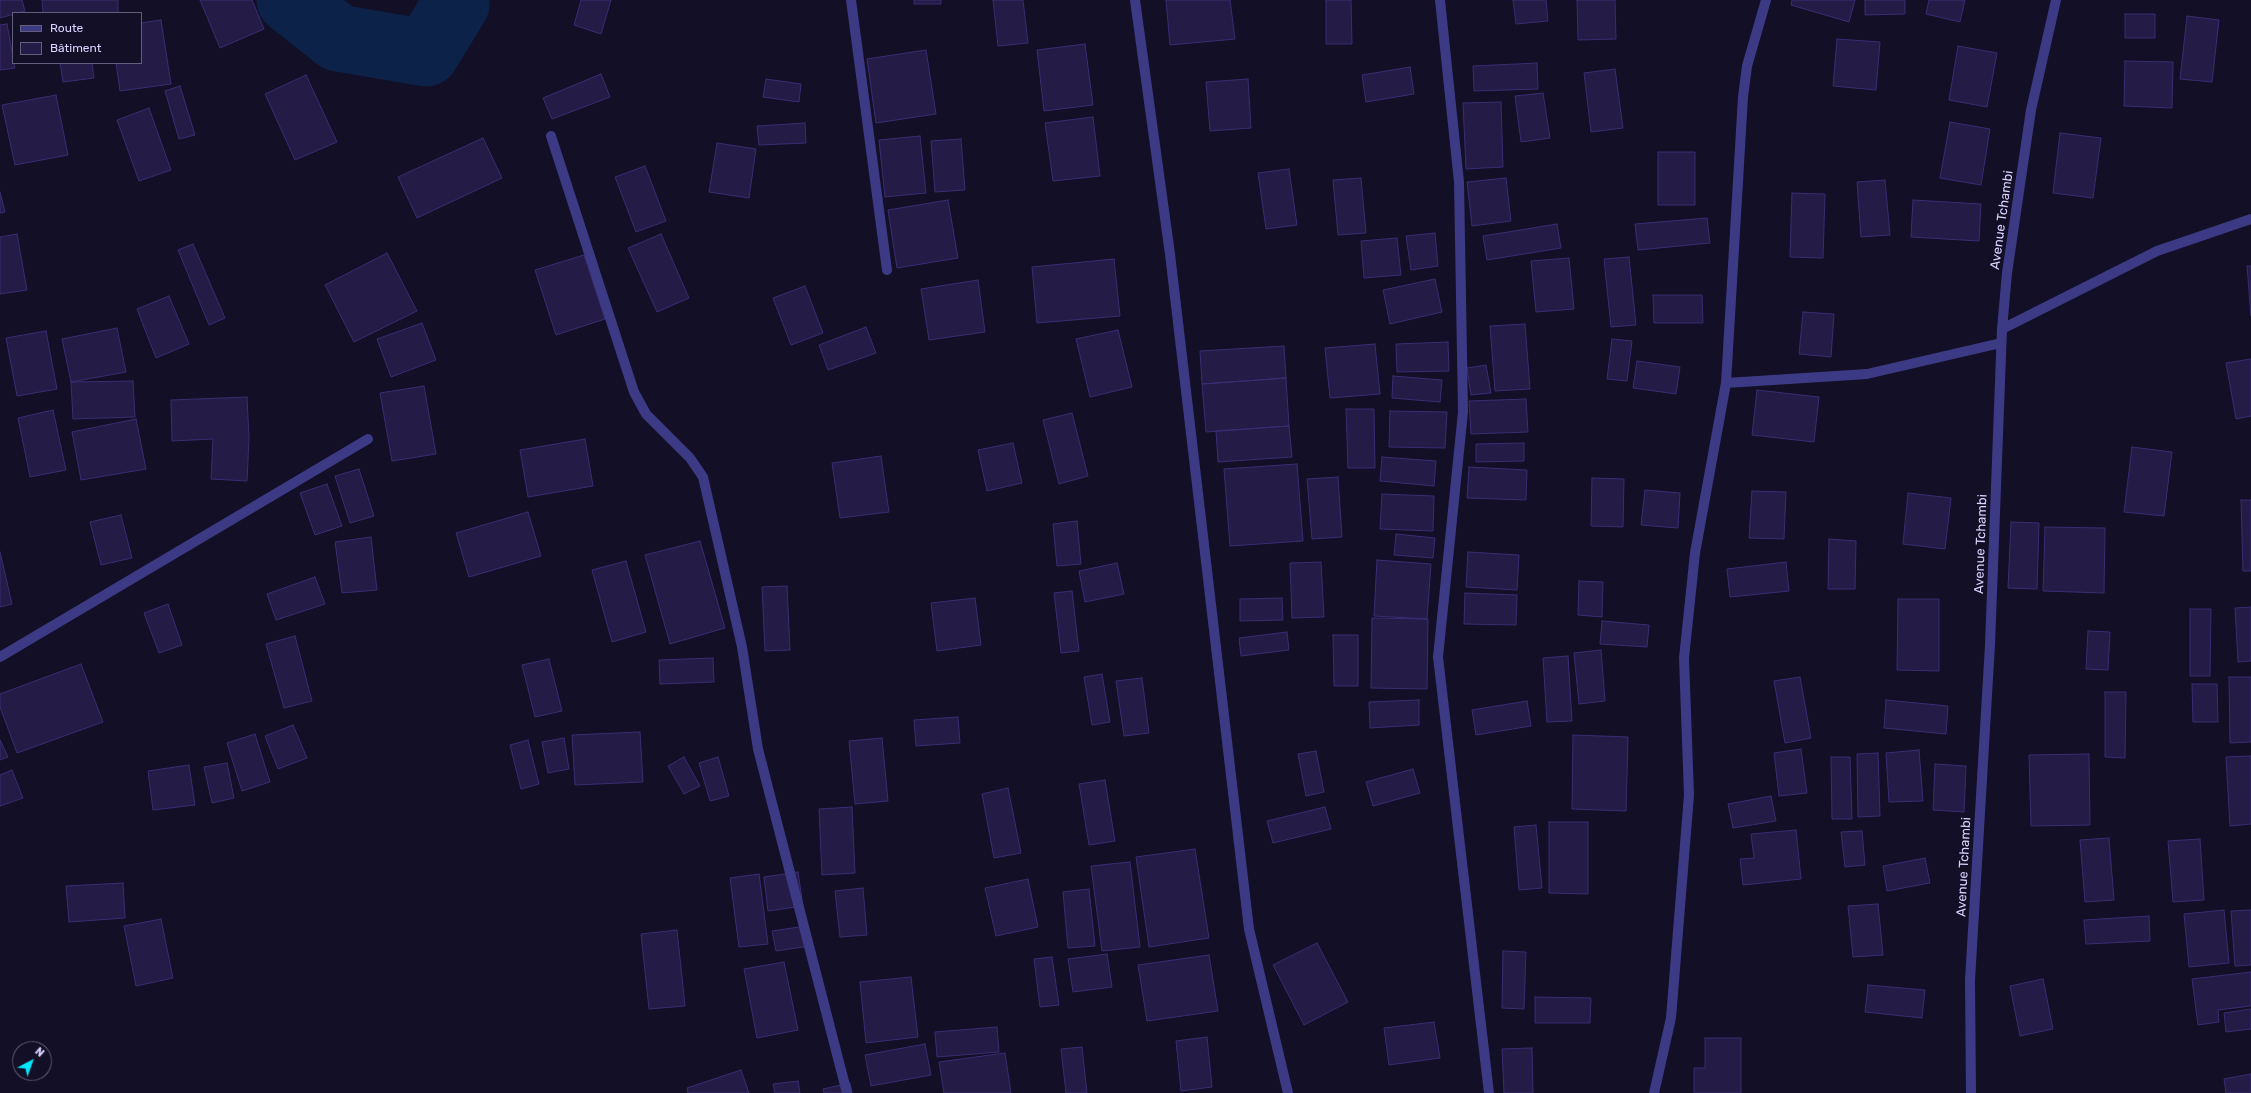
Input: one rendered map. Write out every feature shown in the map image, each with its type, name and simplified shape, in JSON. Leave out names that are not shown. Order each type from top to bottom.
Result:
[{"type":"street","points":[[851,0],[887,270]]},
{"type":"street","points":[[1135,0],[1170,254],[1249,929],[1288,1093]]},
{"type":"street","points":[[1440,0],[1459,182],[1463,412],[1438,657],[1489,1093]]},
{"type":"street","points":[[1654,1093],[1671,1018],[1689,795],[1684,658],[1695,553],[1726,383],[1743,97],[1747,66],[1766,0]]},
{"type":"street","name":"Avenue Tchambi","points":[[1970,1093],[1970,980],[1990,645],[2002,330],[2008,273],[2031,110],[2056,0]]},
{"type":"street","points":[[551,136],[634,392],[646,414],[690,458],[703,477],[742,647],[758,750],[847,1093]]},
{"type":"street","points":[[2002,330],[2157,251],[2251,219]]},
{"type":"street","points":[[1726,383],[1867,374],[2001,343]]},
{"type":"street","points":[[0,657],[368,439]]},
{"type":"building","points":[[0,0],[22,0],[25,11],[12,12],[12,15],[0,18]]},
{"type":"building","points":[[42,0],[118,0],[118,12],[43,12]]},
{"type":"building","points":[[200,0],[252,0],[264,29],[220,48]]},
{"type":"building","points":[[581,0],[611,0],[601,34],[574,25]]},
{"type":"building","points":[[914,0],[941,0],[941,4],[914,4]]},
{"type":"building","points":[[993,0],[1023,0],[1028,43],[998,46]]},
{"type":"building","points":[[1166,0],[1230,0],[1235,39],[1170,45]]},
{"type":"building","points":[[1326,0],[1351,0],[1352,44],[1326,44]]},
{"type":"building","points":[[1513,0],[1546,0],[1548,21],[1516,24]]},
{"type":"building","points":[[1577,0],[1615,0],[1616,39],[1578,40]]},
{"type":"building","points":[[1792,0],[1855,0],[1849,22],[1791,5]]},
{"type":"building","points":[[1865,0],[1905,0],[1905,14],[1865,15]]},
{"type":"building","points":[[1929,0],[1965,0],[1960,22],[1926,14]]},
{"type":"building","points":[[2125,14],[2155,14],[2155,38],[2125,38]]},
{"type":"building","points":[[2187,16],[2219,20],[2212,82],[2180,79]]},
{"type":"building","points":[[161,20],[171,84],[120,91],[116,64],[142,64],[142,23]]},
{"type":"building","points":[[7,24],[12,52],[12,64],[14,64],[15,68],[0,70],[0,25]]},
{"type":"building","points":[[1837,39],[1880,42],[1876,90],[1833,86]]},
{"type":"building","points":[[1085,44],[1093,105],[1044,111],[1037,50]]},
{"type":"building","points":[[1958,46],[1997,53],[1987,107],[1949,100]]},
{"type":"building","points":[[926,50],[936,114],[876,123],[867,59]]},
{"type":"building","points":[[2125,61],[2173,62],[2172,108],[2124,106]]},
{"type":"building","points":[[1537,63],[1538,89],[1474,91],[1473,66]]},
{"type":"building","points":[[60,64],[92,64],[94,78],[63,82]]},
{"type":"building","points":[[1410,67],[1414,94],[1366,102],[1362,75]]},
{"type":"building","points":[[1615,69],[1623,128],[1591,132],[1584,73]]},
{"type":"building","points":[[601,74],[610,97],[552,119],[543,98]]},
{"type":"building","points":[[306,75],[337,142],[295,160],[265,94]]},
{"type":"building","points":[[766,79],[801,84],[799,102],[763,97]]},
{"type":"building","points":[[1248,79],[1251,128],[1210,131],[1206,82]]},
{"type":"building","points":[[180,86],[195,135],[179,139],[165,91]]},
{"type":"building","points":[[1543,93],[1550,138],[1521,142],[1515,96]]},
{"type":"building","points":[[56,95],[68,155],[15,165],[2,105]]},
{"type":"building","points":[[1501,102],[1503,167],[1466,169],[1463,103]]},
{"type":"building","points":[[149,108],[171,170],[139,181],[117,120]]},
{"type":"building","points":[[1093,117],[1100,176],[1053,181],[1045,123]]},
{"type":"building","points":[[1950,122],[1990,129],[1981,185],[1940,178]]},
{"type":"building","points":[[805,123],[806,143],[759,145],[757,126]]},
{"type":"building","points":[[2060,133],[2101,138],[2093,198],[2053,193]]},
{"type":"building","points":[[920,136],[926,193],[885,197],[879,140]]},
{"type":"building","points":[[483,138],[502,178],[417,218],[398,177]]},
{"type":"building","points":[[961,139],[965,190],[935,192],[931,141]]},
{"type":"building","points":[[717,143],[756,149],[749,198],[709,192]]},
{"type":"building","points":[[1658,152],[1695,152],[1695,205],[1658,205]]},
{"type":"building","points":[[645,166],[666,221],[636,232],[615,177]]},
{"type":"building","points":[[1289,169],[1297,225],[1266,229],[1258,173]]},
{"type":"building","points":[[1361,178],[1366,233],[1338,235],[1333,180]]},
{"type":"building","points":[[1506,178],[1511,221],[1472,226],[1467,182]]},
{"type":"building","points":[[1885,180],[1890,235],[1861,237],[1857,182]]},
{"type":"building","points":[[0,192],[5,212],[0,213]]},
{"type":"building","points":[[1792,193],[1825,194],[1823,258],[1790,257]]},
{"type":"building","points":[[948,200],[958,258],[897,268],[888,210]]},
{"type":"building","points":[[1913,200],[1981,204],[1979,241],[1911,237]]},
{"type":"building","points":[[1707,218],[1710,243],[1638,250],[1635,224]]},
{"type":"building","points":[[1557,224],[1561,248],[1487,260],[1483,236]]},
{"type":"building","points":[[1435,233],[1438,266],[1411,270],[1406,236]]},
{"type":"building","points":[[17,234],[27,290],[0,294],[0,237]]},
{"type":"building","points":[[661,234],[689,298],[657,312],[628,248]]},
{"type":"building","points":[[1397,238],[1401,275],[1364,278],[1361,241]]},
{"type":"building","points":[[193,244],[225,318],[209,325],[178,250]]},
{"type":"building","points":[[387,253],[417,311],[354,342],[325,285]]},
{"type":"building","points":[[584,255],[605,319],[556,335],[535,270]]},
{"type":"building","points":[[1629,257],[1636,325],[1611,327],[1604,259]]},
{"type":"building","points":[[1569,258],[1574,309],[1536,312],[1531,261]]},
{"type":"building","points":[[1114,259],[1120,316],[1037,323],[1032,267]]},
{"type":"building","points":[[2247,266],[2251,266],[2251,316]]},
{"type":"building","points":[[1435,279],[1442,312],[1390,324],[1383,290]]},
{"type":"building","points":[[978,280],[985,332],[929,340],[921,289]]},
{"type":"building","points":[[805,286],[823,333],[791,345],[773,298]]},
{"type":"building","points":[[1653,295],[1702,295],[1703,323],[1654,323]]},
{"type":"building","points":[[169,296],[189,344],[156,358],[137,309]]},
{"type":"building","points":[[1803,312],[1834,314],[1831,357],[1799,354]]},
{"type":"building","points":[[422,323],[436,360],[391,377],[377,339]]},
{"type":"building","points":[[1525,324],[1530,389],[1495,391],[1490,326]]},
{"type":"building","points":[[866,327],[876,353],[828,370],[819,345]]},
{"type":"building","points":[[117,328],[126,372],[71,382],[62,339]]},
{"type":"building","points":[[1118,330],[1132,387],[1090,397],[1076,339]]},
{"type":"building","points":[[46,331],[57,389],[17,396],[6,338]]},
{"type":"building","points":[[1612,339],[1632,341],[1627,381],[1607,379]]},
{"type":"building","points":[[1448,342],[1449,371],[1397,372],[1396,344]]},
{"type":"building","points":[[1375,344],[1380,394],[1330,398],[1325,348]]},
{"type":"building","points":[[1284,346],[1286,378],[1202,384],[1200,351]]},
{"type":"building","points":[[2251,359],[2251,416],[2236,419],[2226,363]]},
{"type":"building","points":[[1637,361],[1680,367],[1676,394],[1633,388]]},
{"type":"building","points":[[1486,365],[1491,393],[1471,395],[1467,368]]},
{"type":"building","points":[[1393,376],[1442,380],[1440,402],[1392,398]]},
{"type":"building","points":[[1286,378],[1289,426],[1206,432],[1202,384]]},
{"type":"building","points":[[133,381],[135,417],[73,419],[71,382]]},
{"type":"building","points":[[424,386],[436,454],[392,461],[380,393]]},
{"type":"building","points":[[1757,390],[1819,397],[1814,442],[1752,435]]},
{"type":"building","points":[[247,397],[249,438],[247,481],[211,479],[213,439],[172,441],[171,400]]},
{"type":"building","points":[[1526,399],[1528,432],[1471,434],[1469,401]]},
{"type":"building","points":[[1346,409],[1374,409],[1375,468],[1348,468]]},
{"type":"building","points":[[53,410],[66,470],[30,477],[18,418]]},
{"type":"building","points":[[1390,411],[1447,412],[1445,448],[1389,447]]},
{"type":"building","points":[[1072,413],[1088,476],[1059,484],[1043,420]]},
{"type":"building","points":[[136,419],[146,469],[81,480],[72,432]]},
{"type":"building","points":[[1289,426],[1292,457],[1218,462],[1216,431]]},
{"type":"building","points":[[585,439],[593,486],[528,497],[520,450]]},
{"type":"building","points":[[1013,443],[1022,483],[987,491],[978,450]]},
{"type":"building","points":[[1524,443],[1524,461],[1476,462],[1476,444]]},
{"type":"building","points":[[2132,447],[2172,452],[2164,516],[2124,512]]},
{"type":"building","points":[[881,456],[889,512],[840,518],[832,463]]},
{"type":"building","points":[[1382,457],[1436,461],[1434,486],[1380,481]]},
{"type":"building","points":[[1297,464],[1303,541],[1230,546],[1224,469]]},
{"type":"building","points":[[1469,467],[1527,470],[1526,500],[1467,498]]},
{"type":"building","points":[[359,469],[374,516],[350,523],[335,476]]},
{"type":"building","points":[[1338,477],[1342,537],[1312,539],[1307,479]]},
{"type":"building","points":[[1592,478],[1624,479],[1623,527],[1591,526]]},
{"type":"building","points":[[327,484],[342,526],[315,535],[300,493]]},
{"type":"building","points":[[1645,490],[1680,493],[1678,528],[1641,525]]},
{"type":"building","points":[[1752,491],[1786,492],[1784,539],[1749,538]]},
{"type":"building","points":[[1908,493],[1951,498],[1945,549],[1903,544]]},
{"type":"building","points":[[1382,494],[1434,496],[1433,531],[1380,529]]},
{"type":"building","points":[[2241,500],[2251,500],[2251,571],[2243,571]]},
{"type":"building","points":[[528,512],[541,556],[469,577],[456,533]]},
{"type":"building","points":[[121,515],[132,558],[101,565],[90,522]]},
{"type":"building","points":[[1077,521],[1081,564],[1057,566],[1053,524]]},
{"type":"building","points":[[2011,522],[2039,523],[2037,589],[2008,588]]},
{"type":"building","points":[[2045,527],[2105,528],[2104,593],[2043,591]]},
{"type":"building","points":[[1396,534],[1435,538],[1433,558],[1394,555]]},
{"type":"building","points":[[371,537],[377,590],[342,593],[335,542]]},
{"type":"building","points":[[1829,539],[1856,541],[1855,589],[1828,589]]},
{"type":"building","points":[[700,541],[725,628],[670,644],[645,555]]},
{"type":"building","points":[[0,552],[12,604],[0,607]]},
{"type":"building","points":[[1468,552],[1519,555],[1517,590],[1466,587]]},
{"type":"building","points":[[1377,560],[1431,564],[1427,619],[1374,616]]},
{"type":"building","points":[[626,561],[646,632],[612,642],[592,570]]},
{"type":"building","points":[[1321,562],[1324,617],[1292,618],[1290,563]]},
{"type":"building","points":[[1786,562],[1789,591],[1730,597],[1727,569]]},
{"type":"building","points":[[1117,563],[1124,594],[1085,602],[1079,571]]},
{"type":"building","points":[[315,577],[325,604],[276,620],[267,594]]},
{"type":"building","points":[[1579,581],[1603,582],[1602,617],[1578,615]]},
{"type":"building","points":[[787,586],[790,650],[765,651],[762,587]]},
{"type":"building","points":[[1072,591],[1079,651],[1061,653],[1054,593]]},
{"type":"building","points":[[1465,593],[1517,595],[1516,625],[1464,624]]},
{"type":"building","points":[[975,598],[981,645],[937,651],[931,603]]},
{"type":"building","points":[[1282,598],[1283,620],[1240,621],[1240,599]]},
{"type":"building","points":[[1898,599],[1939,599],[1939,671],[1897,670]]},
{"type":"building","points":[[168,604],[182,645],[159,653],[144,613]]},
{"type":"building","points":[[2251,607],[2251,661],[2238,662],[2235,608]]},
{"type":"building","points":[[2190,609],[2211,609],[2210,676],[2190,676]]},
{"type":"building","points":[[1372,618],[1428,619],[1427,689],[1371,688]]},
{"type":"building","points":[[1602,621],[1649,625],[1647,647],[1600,644]]},
{"type":"building","points":[[2088,631],[2110,632],[2108,670],[2086,669]]},
{"type":"building","points":[[1287,632],[1289,650],[1241,656],[1239,638]]},
{"type":"building","points":[[1333,635],[1358,635],[1358,686],[1334,686]]},
{"type":"building","points":[[295,636],[312,701],[284,708],[266,644]]},
{"type":"building","points":[[1601,650],[1605,701],[1579,704],[1574,653]]},
{"type":"building","points":[[1568,656],[1572,721],[1547,722],[1543,658]]},
{"type":"building","points":[[713,658],[714,682],[660,684],[659,660]]},
{"type":"building","points":[[549,659],[562,711],[535,717],[522,665]]},
{"type":"building","points":[[81,664],[103,722],[17,753],[0,707],[0,694]]},
{"type":"building","points":[[1102,674],[1110,722],[1092,725],[1084,677]]},
{"type":"building","points":[[1800,677],[1811,738],[1785,743],[1774,681]]},
{"type":"building","points":[[2229,677],[2251,677],[2251,742],[2230,743]]},
{"type":"building","points":[[1142,678],[1149,733],[1124,736],[1116,681]]},
{"type":"building","points":[[2192,684],[2217,684],[2218,722],[2193,722]]},
{"type":"building","points":[[2105,692],[2126,692],[2125,758],[2105,757]]},
{"type":"building","points":[[1419,700],[1419,725],[1370,728],[1369,702]]},
{"type":"building","points":[[1886,700],[1948,706],[1946,734],[1884,728]]},
{"type":"building","points":[[1527,701],[1531,726],[1476,735],[1472,710]]},
{"type":"building","points":[[958,717],[960,743],[916,746],[914,720]]},
{"type":"building","points":[[293,725],[307,758],[278,769],[265,736]]},
{"type":"building","points":[[640,732],[643,782],[575,785],[572,735]]},
{"type":"building","points":[[255,734],[270,782],[242,791],[227,743]]},
{"type":"building","points":[[1573,735],[1628,737],[1626,811],[1572,809]]},
{"type":"building","points":[[564,738],[569,769],[548,773],[542,742]]},
{"type":"building","points":[[882,738],[888,801],[855,804],[849,741]]},
{"type":"building","points":[[0,740],[8,757],[0,760]]},
{"type":"building","points":[[528,740],[539,784],[521,789],[510,745]]},
{"type":"building","points":[[1801,749],[1807,793],[1779,796],[1774,753]]},
{"type":"building","points":[[1919,750],[1923,801],[1889,802],[1886,753]]},
{"type":"building","points":[[1316,751],[1324,792],[1306,796],[1298,754]]},
{"type":"building","points":[[1878,753],[1880,816],[1858,817],[1857,754]]},
{"type":"building","points":[[2089,754],[2090,825],[2031,826],[2029,755]]},
{"type":"building","points":[[2251,756],[2251,824],[2230,826],[2226,757]]},
{"type":"building","points":[[684,757],[700,786],[684,794],[668,766]]},
{"type":"building","points":[[718,757],[729,796],[710,801],[699,763]]},
{"type":"building","points":[[1831,757],[1850,757],[1852,819],[1832,819]]},
{"type":"building","points":[[227,763],[234,798],[212,803],[204,767]]},
{"type":"building","points":[[1935,764],[1966,766],[1964,812],[1933,810]]},
{"type":"building","points":[[189,765],[195,805],[153,810],[148,771]]},
{"type":"building","points":[[1413,769],[1420,793],[1373,806],[1366,782]]},
{"type":"building","points":[[12,770],[23,798],[0,806],[0,775]]},
{"type":"building","points":[[1105,780],[1115,841],[1089,845],[1079,784]]},
{"type":"building","points":[[1008,788],[1021,853],[994,858],[982,794]]},
{"type":"building","points":[[1771,796],[1776,821],[1733,828],[1728,804]]},
{"type":"building","points":[[852,807],[855,873],[822,875],[819,809]]},
{"type":"building","points":[[1325,807],[1331,829],[1273,843],[1267,821]]},
{"type":"building","points":[[1549,822],[1588,822],[1588,894],[1549,893]]},
{"type":"building","points":[[1536,825],[1542,888],[1519,890],[1514,827]]},
{"type":"building","points":[[1796,830],[1801,879],[1743,885],[1740,859],[1754,858],[1751,834]]},
{"type":"building","points":[[1862,831],[1865,865],[1845,867],[1841,832]]},
{"type":"building","points":[[2109,838],[2114,900],[2085,902],[2080,840]]},
{"type":"building","points":[[2200,839],[2204,900],[2173,902],[2168,841]]},
{"type":"building","points":[[1195,849],[1209,938],[1149,947],[1136,857]]},
{"type":"building","points":[[1925,858],[1930,883],[1887,891],[1883,866]]},
{"type":"building","points":[[1130,862],[1140,947],[1102,951],[1091,866]]},
{"type":"building","points":[[798,872],[803,906],[768,911],[764,877]]},
{"type":"building","points":[[759,874],[768,944],[739,947],[730,878]]},
{"type":"building","points":[[1028,879],[1038,927],[996,936],[985,888]]},
{"type":"building","points":[[123,883],[125,918],[69,922],[66,886]]},
{"type":"building","points":[[863,888],[867,935],[840,937],[835,891]]},
{"type":"building","points":[[1089,889],[1095,946],[1068,948],[1063,892]]},
{"type":"building","points":[[1878,904],[1883,955],[1853,957],[1848,906]]},
{"type":"building","points":[[2224,910],[2229,963],[2189,967],[2184,914]]},
{"type":"building","points":[[2251,910],[2251,965],[2235,966],[2231,911]]},
{"type":"building","points":[[2149,916],[2150,941],[2086,944],[2084,920]]},
{"type":"building","points":[[161,919],[173,978],[136,986],[124,926]]},
{"type":"building","points":[[806,926],[810,946],[776,951],[772,931]]},
{"type":"building","points":[[677,930],[685,1006],[649,1009],[641,934]]},
{"type":"building","points":[[1317,943],[1348,1002],[1304,1025],[1273,965]]},
{"type":"building","points":[[1503,951],[1526,952],[1524,1009],[1502,1008]]},
{"type":"building","points":[[1107,954],[1112,987],[1073,992],[1068,959]]},
{"type":"building","points":[[1209,955],[1218,1011],[1147,1021],[1138,965]]},
{"type":"building","points":[[1052,957],[1059,1005],[1040,1007],[1034,959]]},
{"type":"building","points":[[784,962],[798,1030],[757,1038],[744,969]]},
{"type":"building","points":[[2251,972],[2251,1006],[2218,1010],[2219,1022],[2198,1025],[2192,979]]},
{"type":"building","points":[[911,977],[918,1037],[866,1043],[860,982]]},
{"type":"building","points":[[2043,979],[2053,1029],[2020,1036],[2010,986]]},
{"type":"building","points":[[1868,985],[1925,990],[1922,1018],[1865,1012]]},
{"type":"building","points":[[1535,997],[1591,998],[1590,1023],[1535,1023]]},
{"type":"building","points":[[2251,1009],[2251,1029],[2226,1032],[2224,1013]]},
{"type":"building","points":[[1434,1022],[1440,1058],[1389,1065],[1384,1028]]},
{"type":"building","points":[[997,1027],[999,1052],[937,1057],[935,1032]]},
{"type":"building","points":[[1207,1037],[1212,1087],[1181,1091],[1176,1041]]},
{"type":"building","points":[[1705,1038],[1741,1038],[1741,1093],[1694,1093],[1694,1068],[1705,1068]]},
{"type":"building","points":[[925,1044],[931,1075],[871,1086],[865,1055]]},
{"type":"building","points":[[1082,1047],[1087,1093],[1066,1093],[1061,1049]]},
{"type":"building","points":[[1532,1048],[1533,1093],[1504,1093],[1502,1049]]},
{"type":"building","points":[[1005,1053],[1011,1093],[944,1093],[939,1062]]},
{"type":"building","points":[[741,1070],[749,1093],[688,1093],[687,1088]]},
{"type":"building","points":[[2251,1074],[2251,1093],[2226,1093],[2224,1079]]},
{"type":"building","points":[[798,1081],[800,1093],[775,1093],[773,1084]]},
{"type":"building","points":[[850,1083],[852,1093],[824,1093],[823,1089]]},
{"type":"waterway","points":[[290,0],[338,38],[426,53],[456,4],[454,0]]}]
